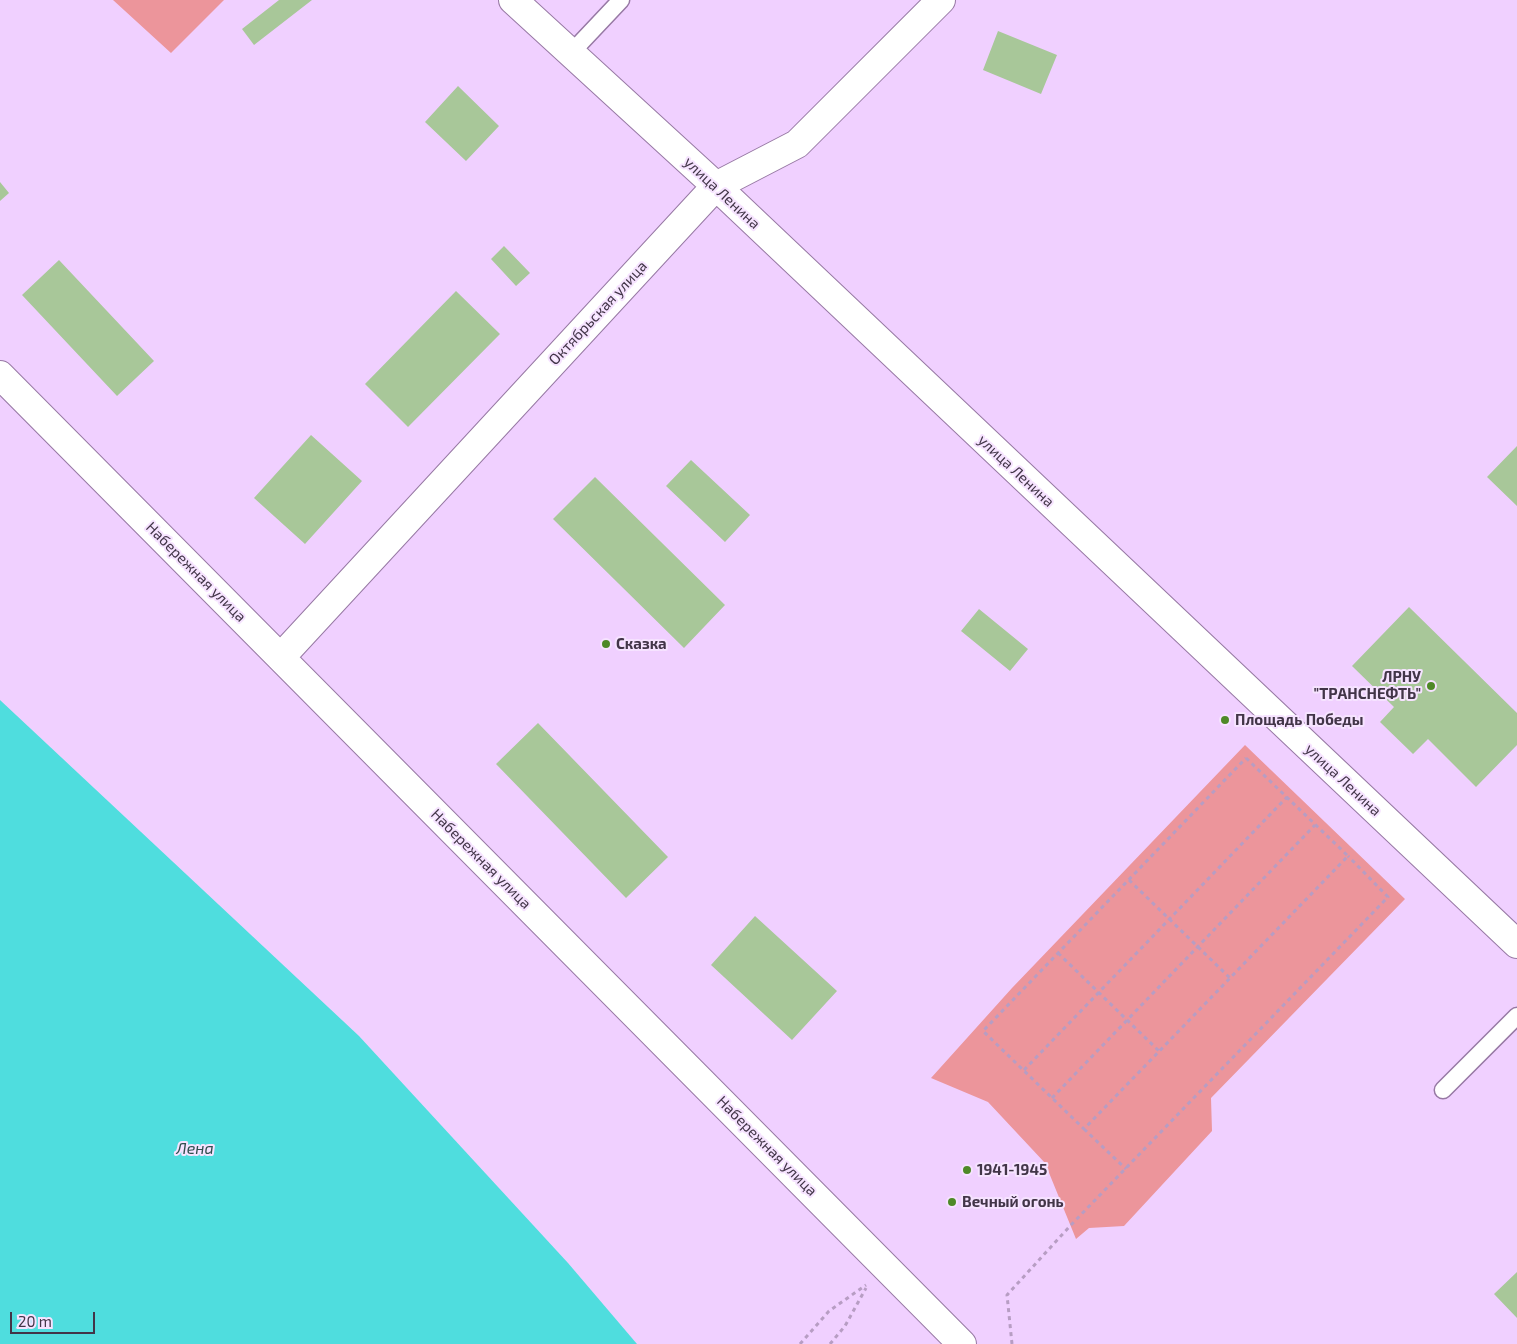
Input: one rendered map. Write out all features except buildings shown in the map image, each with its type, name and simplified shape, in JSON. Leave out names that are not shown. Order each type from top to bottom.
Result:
[{"type":"street","name":"улица Ленина","points":[[513,0],[716,186],[1517,944]]},
{"type":"street","name":"Октябрьская улица","points":[[281,657],[716,186],[797,144],[941,0]]},
{"type":"street","name":"Набережная улица","points":[[0,375],[962,1344]]},
{"type":"lane","points":[[571,53],[621,0]]},
{"type":"lane","points":[[1443,1090],[1517,1016]]},
{"type":"path","points":[[1012,1344],[1007,1295],[1388,897],[1246,758],[983,1031],[1126,1169]]},
{"type":"path","points":[[1024,1070],[1287,797]]},
{"type":"path","points":[[1052,1098],[1315,825]]},
{"type":"path","points":[[1084,1129],[1348,856]]},
{"type":"path","points":[[1128,880],[1230,978]]},
{"type":"path","points":[[1058,953],[1159,1051]]},
{"type":"path","points":[[800,1344],[829,1310],[868,1284],[845,1326],[830,1344]]},
{"type":"shaded area","points":[[113,0],[224,0],[171,53]]},
{"type":"shaded area","points":[[1245,745],[1405,899],[1211,1098],[1212,1131],[1124,1226],[1089,1228],[1076,1239],[1045,1163],[988,1102],[931,1078],[1012,988]]},
{"type":"water","name":"Лена","points":[[0,700],[359,1036],[568,1263],[637,1344],[0,1344]]},
{"type":"place","name":"Сказка","points":[[606,644]]},
{"type":"place","name":"ЛРНУ \"ТРАНСНЕФТЬ\"","points":[[1431,686]]},
{"type":"place","name":"Площадь Победы","points":[[1225,720]]},
{"type":"place","name":"1941-1945","points":[[967,1170]]},
{"type":"place","name":"Вечный огонь","points":[[952,1202]]}]
